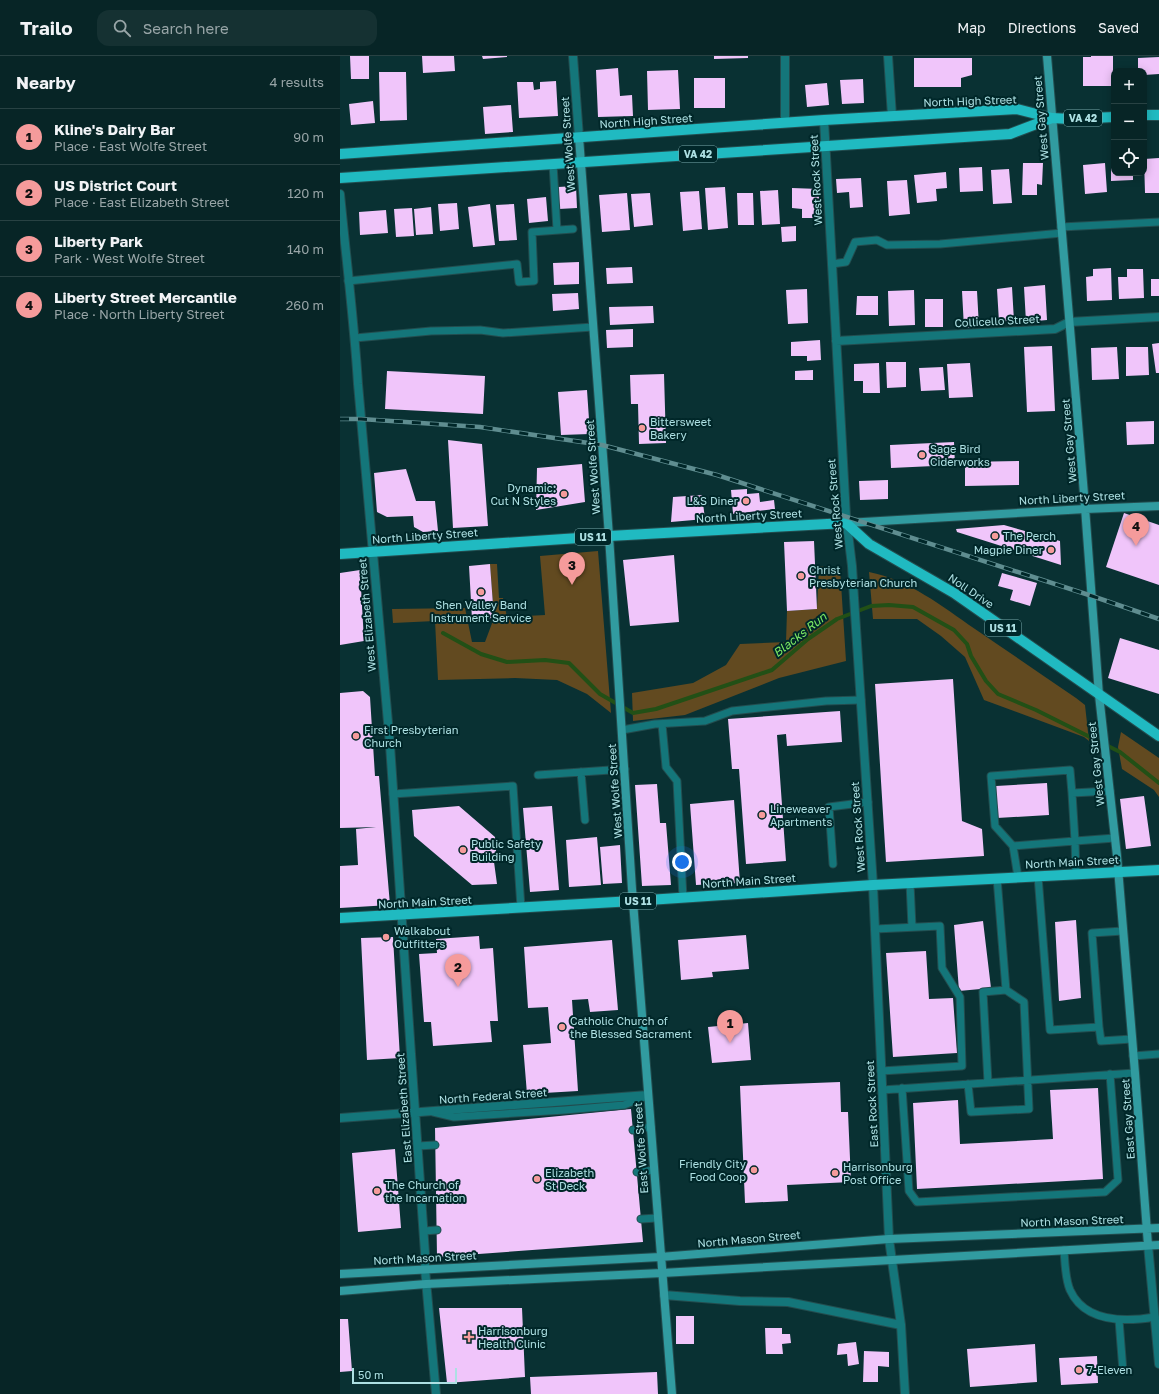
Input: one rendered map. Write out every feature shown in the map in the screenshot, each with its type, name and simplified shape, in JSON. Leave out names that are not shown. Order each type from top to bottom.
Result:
[{"type":"main road","name":"North High Street","points":[[340,154],[824,120],[1017,109],[1052,118]]},
{"type":"main road","points":[[1147,115],[1159,115]]},
{"type":"main road","name":"VA 42","points":[[340,178],[1010,134],[1052,118],[1070,119],[1111,117]]},
{"type":"main road","name":"North Liberty Street","points":[[340,554],[609,536],[846,523]]},
{"type":"main road","name":"Noll Drive","points":[[846,523],[869,544],[954,593],[1159,736]]},
{"type":"main road","name":"North Main Street","points":[[340,918],[683,898],[873,885],[1159,870]]},
{"type":"street","name":"West Wolfe Street","points":[[574,56],[578,137],[609,536],[634,901]]},
{"type":"street","points":[[785,56],[785,123]]},
{"type":"street","points":[[888,56],[892,116]]},
{"type":"street","name":"West Gay Street","points":[[1047,56],[1099,695],[1118,872]]},
{"type":"street","name":"West Rock Street","points":[[824,120],[846,523],[852,566],[873,885]]},
{"type":"street","name":"West Elizabeth Street","points":[[340,194],[355,338],[390,745],[402,915]]},
{"type":"street","name":"Collicello Street","points":[[836,341],[1055,329],[1069,322],[1159,317]]},
{"type":"street","name":"North Liberty Street","points":[[846,523],[1159,506]]},
{"type":"street","name":"East Gay Street","points":[[1118,872],[1135,1073],[1146,1229],[1159,1364]]},
{"type":"street","name":"East Rock Street","points":[[873,885],[889,1239],[901,1325],[905,1394]]},
{"type":"street","name":"East Wolfe Street","points":[[634,901],[660,1257],[672,1394]]},
{"type":"street","name":"East Elizabeth Street","points":[[402,915],[424,1231],[426,1284],[436,1394]]},
{"type":"street","name":"North Federal Street","points":[[340,1118],[648,1095]]},
{"type":"street","name":"North Mason Street","points":[[340,1274],[660,1257],[889,1239],[1159,1228]]},
{"type":"street","points":[[340,1291],[426,1284],[662,1273],[1159,1245]]},
{"type":"street","points":[[664,1295],[788,1302],[901,1325]]},
{"type":"lane","points":[[553,164],[557,230]]},
{"type":"lane","points":[[832,264],[846,262],[855,242],[877,240],[887,245],[940,244],[1061,230],[1159,222]]},
{"type":"lane","points":[[348,281],[517,264],[519,282],[534,281],[532,232],[573,229]]},
{"type":"lane","points":[[355,338],[431,331],[480,330],[503,333],[593,327]]},
{"type":"lane","points":[[622,730],[662,724],[705,721],[732,711],[826,701],[861,700]]},
{"type":"lane","points":[[662,724],[666,767],[677,781],[683,898]]},
{"type":"lane","points":[[538,774],[625,769]]},
{"type":"lane","points":[[1018,877],[1013,846],[995,826],[991,776],[1070,770],[1076,874]]},
{"type":"lane","points":[[581,772],[585,820]]},
{"type":"lane","points":[[393,794],[513,786],[521,908]]},
{"type":"lane","points":[[1072,793],[1110,791]]},
{"type":"lane","points":[[833,864],[829,807],[868,802]]},
{"type":"lane","points":[[1013,846],[1115,838]]},
{"type":"lane","points":[[1038,876],[1050,1030],[1099,1027]]},
{"type":"lane","points":[[997,878],[1006,990]]},
{"type":"lane","points":[[910,883],[912,927]]},
{"type":"lane","points":[[875,929],[940,926],[942,968],[960,998],[962,1066],[881,1071]]},
{"type":"lane","points":[[1123,930],[1092,933],[1099,1027],[1101,1041],[1132,1039]]},
{"type":"lane","points":[[968,1084],[971,1112],[1029,1109],[1024,1002],[1006,990],[983,992],[988,1082]]},
{"type":"lane","points":[[1133,1056],[1159,1054]]},
{"type":"lane","points":[[882,1090],[1135,1073]]},
{"type":"lane","points":[[902,1088],[908,1191],[917,1202],[1104,1192],[1118,1180],[1110,1074]]},
{"type":"lane","points":[[633,1130],[651,1127]]},
{"type":"lane","points":[[418,1146],[435,1145]]},
{"type":"lane","points":[[637,1172],[654,1170]]},
{"type":"lane","points":[[421,1186],[436,1186]]},
{"type":"lane","points":[[641,1219],[657,1218]]},
{"type":"lane","points":[[424,1231],[437,1230]]},
{"type":"lane","points":[[1064,1250],[1070,1290],[1076,1300],[1085,1309],[1100,1316],[1119,1320],[1155,1317]]},
{"type":"lane","points":[[1119,1320],[1123,1372]]},
{"type":"shaded area","points":[[598,551],[611,713],[587,694],[557,680],[515,678],[438,680],[435,621],[393,623],[392,609],[465,608],[472,642],[485,642],[494,618],[490,564],[497,564],[499,598],[503,598],[507,617],[545,615],[540,556]]},
{"type":"shaded area","points":[[819,566],[840,568],[846,661],[779,678],[685,715],[633,721],[632,693],[693,683],[726,665],[740,644],[786,642],[787,611],[817,609]]},
{"type":"shaded area","points":[[869,572],[898,581],[925,595],[1076,698],[1085,705],[1089,741],[1084,737],[984,700],[965,657],[941,636],[917,619],[873,619]]},
{"type":"shaded area","points":[[1121,732],[1159,758],[1159,797],[1154,790],[1122,769],[1118,747]]},
{"type":"building","points":[[350,56],[369,56],[369,79],[351,79]]},
{"type":"building","points":[[422,56],[454,56],[455,71],[423,73]]},
{"type":"building","points":[[482,56],[507,56],[507,57],[483,59]]},
{"type":"building","points":[[714,56],[748,56],[748,58],[714,59]]},
{"type":"building","points":[[1113,56],[1111,86],[1083,86],[1083,57]]},
{"type":"building","points":[[1159,57],[1159,74],[1147,75],[1147,68],[1138,68],[1138,58]]},
{"type":"building","points":[[914,58],[972,58],[972,75],[961,78],[961,87],[914,87]]},
{"type":"building","points":[[618,68],[620,96],[632,95],[633,116],[598,117],[596,70]]},
{"type":"building","points":[[678,70],[680,109],[648,110],[647,71]]},
{"type":"building","points":[[379,72],[406,72],[407,120],[380,121]]},
{"type":"building","points":[[694,78],[725,78],[725,108],[694,108]]},
{"type":"building","points":[[863,79],[864,103],[842,104],[840,80]]},
{"type":"building","points":[[556,81],[558,116],[519,118],[517,82],[533,82],[534,90],[540,89],[540,82]]},
{"type":"building","points":[[827,83],[829,105],[807,107],[805,85]]},
{"type":"building","points":[[373,101],[375,123],[351,125],[349,104]]},
{"type":"building","points":[[511,105],[513,132],[485,134],[483,107]]},
{"type":"building","points":[[1159,158],[1159,193],[1145,193],[1144,176],[1147,176],[1147,159]]},
{"type":"building","points":[[1023,163],[1043,163],[1042,185],[1037,184],[1037,195],[1022,195]]},
{"type":"building","points":[[1105,163],[1107,192],[1085,194],[1083,165]]},
{"type":"building","points":[[982,167],[983,191],[960,192],[959,168]]},
{"type":"building","points":[[1009,169],[1012,203],[993,204],[991,170]]},
{"type":"building","points":[[946,172],[947,188],[936,189],[937,201],[917,203],[914,175]]},
{"type":"building","points":[[1111,176],[1133,176],[1133,180],[1111,181]]},
{"type":"building","points":[[861,178],[863,207],[850,208],[849,192],[837,193],[836,179]]},
{"type":"building","points":[[907,180],[910,214],[889,216],[887,181]]},
{"type":"building","points":[[576,186],[577,208],[559,209],[558,187]]},
{"type":"building","points":[[725,187],[728,228],[708,230],[705,188]]},
{"type":"building","points":[[792,188],[819,189],[819,218],[802,218],[802,209],[792,208]]},
{"type":"building","points":[[778,190],[780,224],[762,225],[760,191]]},
{"type":"building","points":[[699,191],[702,229],[683,231],[680,192]]},
{"type":"building","points":[[627,193],[630,230],[602,232],[599,195]]},
{"type":"building","points":[[650,193],[653,225],[634,227],[631,194]]},
{"type":"building","points":[[737,193],[753,193],[754,225],[738,225]]},
{"type":"building","points":[[546,197],[548,221],[529,223],[527,199]]},
{"type":"building","points":[[457,203],[459,229],[440,231],[438,204]]},
{"type":"building","points":[[490,204],[495,245],[473,247],[468,207]]},
{"type":"building","points":[[514,204],[517,240],[499,241],[496,205]]},
{"type":"building","points":[[431,207],[433,234],[416,235],[414,209]]},
{"type":"building","points":[[412,208],[414,236],[396,237],[394,209]]},
{"type":"building","points":[[386,210],[388,233],[360,235],[359,212]]},
{"type":"building","points":[[796,226],[796,241],[782,242],[781,227]]},
{"type":"building","points":[[579,262],[579,284],[554,285],[553,263]]},
{"type":"building","points":[[632,267],[633,283],[607,284],[606,268]]},
{"type":"building","points":[[1111,268],[1112,300],[1087,301],[1086,277],[1093,276],[1093,269]]},
{"type":"building","points":[[1127,269],[1143,269],[1144,298],[1119,299],[1118,277],[1127,277]]},
{"type":"building","points":[[1151,279],[1159,279],[1159,296],[1151,296]]},
{"type":"building","points":[[1045,285],[1047,320],[1026,322],[1024,287]]},
{"type":"building","points":[[1012,287],[1014,321],[999,322],[997,289]]},
{"type":"building","points":[[807,289],[808,323],[788,324],[786,290]]},
{"type":"building","points":[[914,290],[915,325],[889,326],[888,291]]},
{"type":"building","points":[[962,291],[977,291],[979,327],[964,328]]},
{"type":"building","points":[[578,293],[579,309],[553,311],[552,294]]},
{"type":"building","points":[[857,296],[878,296],[878,315],[856,315]]},
{"type":"building","points":[[925,299],[943,299],[943,327],[925,327]]},
{"type":"building","points":[[653,306],[654,323],[610,325],[609,307]]},
{"type":"building","points":[[633,329],[633,347],[607,348],[606,330]]},
{"type":"building","points":[[820,340],[821,360],[807,361],[807,356],[791,356],[791,342]]},
{"type":"building","points":[[1159,343],[1159,373],[1156,373],[1152,344]]},
{"type":"building","points":[[1052,346],[1055,411],[1027,412],[1024,347]]},
{"type":"building","points":[[1117,347],[1119,379],[1092,380],[1091,348]]},
{"type":"building","points":[[1126,347],[1148,347],[1149,375],[1126,376]]},
{"type":"building","points":[[886,362],[906,362],[906,387],[887,388]]},
{"type":"building","points":[[879,363],[880,393],[863,393],[863,381],[854,381],[854,364]]},
{"type":"building","points":[[970,363],[973,397],[949,398],[947,364]]},
{"type":"building","points":[[943,367],[945,390],[921,391],[919,368]]},
{"type":"building","points":[[813,370],[813,380],[795,380],[795,371]]},
{"type":"building","points":[[387,371],[485,376],[483,414],[385,409]]},
{"type":"building","points":[[664,374],[666,443],[639,444],[638,404],[631,404],[630,375]]},
{"type":"building","points":[[587,390],[590,434],[561,435],[558,392]]},
{"type":"building","points":[[1154,421],[1154,444],[1127,445],[1126,422]]},
{"type":"building","points":[[448,440],[482,444],[488,526],[453,528]]},
{"type":"building","name":"Sage Bird Ciderworks","points":[[954,442],[955,465],[891,468],[890,445]]},
{"type":"building","points":[[1019,461],[1019,485],[965,486],[965,462]]},
{"type":"building","points":[[582,464],[585,502],[536,510],[537,468]]},
{"type":"building","points":[[406,469],[416,501],[435,501],[438,531],[423,532],[414,527],[413,516],[387,517],[377,512],[374,473]]},
{"type":"building","points":[[888,480],[888,499],[860,500],[859,481]]},
{"type":"building","name":"L&S Diner","points":[[747,489],[747,494],[759,493],[760,502],[774,500],[775,509],[733,514],[731,490]]},
{"type":"building","points":[[702,495],[705,519],[671,522],[673,497]]},
{"type":"building","points":[[1124,513],[1159,525],[1159,585],[1106,567]]},
{"type":"building","points":[[1004,525],[1060,541],[1061,565],[957,532],[956,529]]},
{"type":"building","name":"Christ Presbyterian Church","points":[[814,541],[817,609],[787,611],[784,542]]},
{"type":"building","points":[[674,555],[679,622],[630,626],[623,560]]},
{"type":"building","name":"Shen Valley Band Instrument Service","points":[[490,564],[494,618],[472,619],[469,566]]},
{"type":"building","points":[[360,570],[364,641],[340,645],[340,573]]},
{"type":"building","points":[[1002,573],[1037,583],[1030,606],[1010,600],[1013,590],[998,586]]},
{"type":"building","points":[[1120,638],[1159,650],[1159,694],[1108,678]]},
{"type":"building","points":[[953,679],[962,821],[982,829],[984,856],[886,862],[875,684]]},
{"type":"building","name":"First Presbyterian Church","points":[[363,691],[370,697],[375,776],[379,776],[390,905],[340,908],[340,866],[358,865],[356,829],[376,827],[340,828],[340,693]]},
{"type":"building","name":"Lineweaver Apartments","points":[[840,711],[842,742],[787,746],[786,734],[777,735],[786,861],[746,864],[739,769],[732,769],[728,719]]},
{"type":"building","points":[[1047,783],[1049,815],[997,818],[996,786]]},
{"type":"building","points":[[657,784],[660,823],[666,823],[671,885],[642,886],[635,785]]},
{"type":"building","points":[[1144,796],[1151,846],[1126,849],[1120,799]]},
{"type":"building","points":[[734,800],[740,883],[696,885],[690,804]]},
{"type":"building","name":"Public Safety Building","points":[[459,806],[495,837],[497,863],[494,862],[497,884],[472,885],[414,836],[412,810]]},
{"type":"building","points":[[552,806],[559,890],[530,892],[523,808]]},
{"type":"building","points":[[597,837],[601,885],[569,887],[566,840]]},
{"type":"building","points":[[620,845],[622,883],[603,884],[600,847]]},
{"type":"building","points":[[1076,920],[1081,998],[1059,1001],[1055,922]]},
{"type":"building","points":[[983,921],[991,988],[959,991],[954,925]]},
{"type":"building","points":[[746,935],[749,969],[712,972],[713,977],[681,980],[678,940]]},
{"type":"building","points":[[479,936],[480,949],[493,948],[498,1021],[490,1021],[492,1042],[433,1046],[431,1022],[424,1022],[419,954],[437,953],[436,939]]},
{"type":"building","points":[[393,937],[400,1058],[367,1060],[361,938]]},
{"type":"building","name":"Catholic Church of the Blessed Sacrament","points":[[612,940],[618,1010],[590,1012],[588,999],[572,1000],[578,1091],[527,1094],[523,1045],[551,1043],[548,1007],[528,1008],[524,947]]},
{"type":"building","points":[[926,951],[929,999],[953,998],[957,1053],[893,1057],[886,953]]},
{"type":"building","points":[[748,1023],[751,1060],[712,1063],[708,1027]]},
{"type":"building","points":[[840,1082],[841,1112],[848,1112],[851,1182],[787,1185],[788,1201],[745,1203],[740,1086]]},
{"type":"building","points":[[1098,1088],[1103,1179],[917,1189],[913,1103],[958,1100],[960,1144],[1053,1139],[1050,1090]]},
{"type":"building","name":"Elizabeth St Deck","points":[[631,1109],[643,1242],[437,1257],[435,1128]]},
{"type":"building","name":"The Church of the Incarnation","points":[[395,1149],[401,1228],[358,1232],[352,1153]]},
{"type":"building","points":[[439,1308],[522,1308],[525,1377],[447,1383]]},
{"type":"building","points":[[676,1316],[694,1316],[694,1344],[676,1344]]},
{"type":"building","points":[[340,1319],[348,1319],[352,1371],[340,1372]]},
{"type":"building","points":[[765,1328],[782,1328],[782,1334],[790,1334],[791,1343],[782,1344],[783,1354],[766,1354]]},
{"type":"building","points":[[856,1342],[859,1364],[848,1366],[847,1354],[837,1355],[838,1344]]},
{"type":"building","points":[[1035,1344],[1037,1382],[970,1387],[967,1349]]},
{"type":"building","points":[[864,1351],[889,1352],[889,1367],[878,1366],[878,1382],[863,1382]]},
{"type":"building","name":"7-Eleven","points":[[1097,1356],[1098,1383],[1061,1385],[1059,1358]]},
{"type":"building","points":[[657,1372],[658,1394],[531,1394],[530,1377]]},
{"type":"waterway","name":"Blacks Run","points":[[443,633],[481,654],[507,662],[545,660],[569,663],[600,694],[633,713],[656,709],[772,670],[808,639],[837,619],[871,606],[889,605],[913,607],[954,630],[967,644],[971,656],[986,681],[998,694],[1036,710],[1120,752],[1159,783]]},
{"type":"railway","points":[[340,419],[480,427],[602,445],[717,475],[1159,619]]},
{"type":"place","name":"Bittersweet Bakery","points":[[642,428]]},
{"type":"place","name":"Sage Bird Ciderworks","points":[[922,455]]},
{"type":"place","name":"Dynamic: Cut N Styles","points":[[564,494]]},
{"type":"place","name":"L&S Diner","points":[[746,501]]},
{"type":"place","name":"The Perch","points":[[995,536]]},
{"type":"place","name":"Liberty Street Mercantile","points":[[1136,546]]},
{"type":"place","name":"Magpie Diner","points":[[1051,550]]},
{"type":"place","name":"Christ Presbyterian Church","points":[[801,576]]},
{"type":"place","name":"Liberty Park","points":[[572,585]]},
{"type":"place","name":"Shen Valley Band Instrument Service","points":[[481,592]]},
{"type":"place","name":"First Presbyterian Church","points":[[356,736]]},
{"type":"place","name":"Lineweaver Apartments","points":[[762,815]]},
{"type":"place","name":"Public Safety Building","points":[[463,850]]},
{"type":"place","name":"Walkabout Outfitters","points":[[386,937]]},
{"type":"place","name":"US District Court","points":[[458,987]]},
{"type":"place","name":"Catholic Church of the Blessed Sacrament","points":[[562,1027]]},
{"type":"place","name":"Kline's Dairy Bar","points":[[730,1043]]},
{"type":"place","name":"Friendly City Food Coop","points":[[754,1170]]},
{"type":"place","name":"Harrisonburg Post Office","points":[[835,1173]]},
{"type":"place","name":"Elizabeth St Deck","points":[[537,1179]]},
{"type":"place","name":"The Church of the Incarnation","points":[[377,1191]]},
{"type":"place","name":"Harrisonburg Health Clinic","points":[[469,1337]]},
{"type":"place","name":"7-Eleven","points":[[1079,1370]]}]
